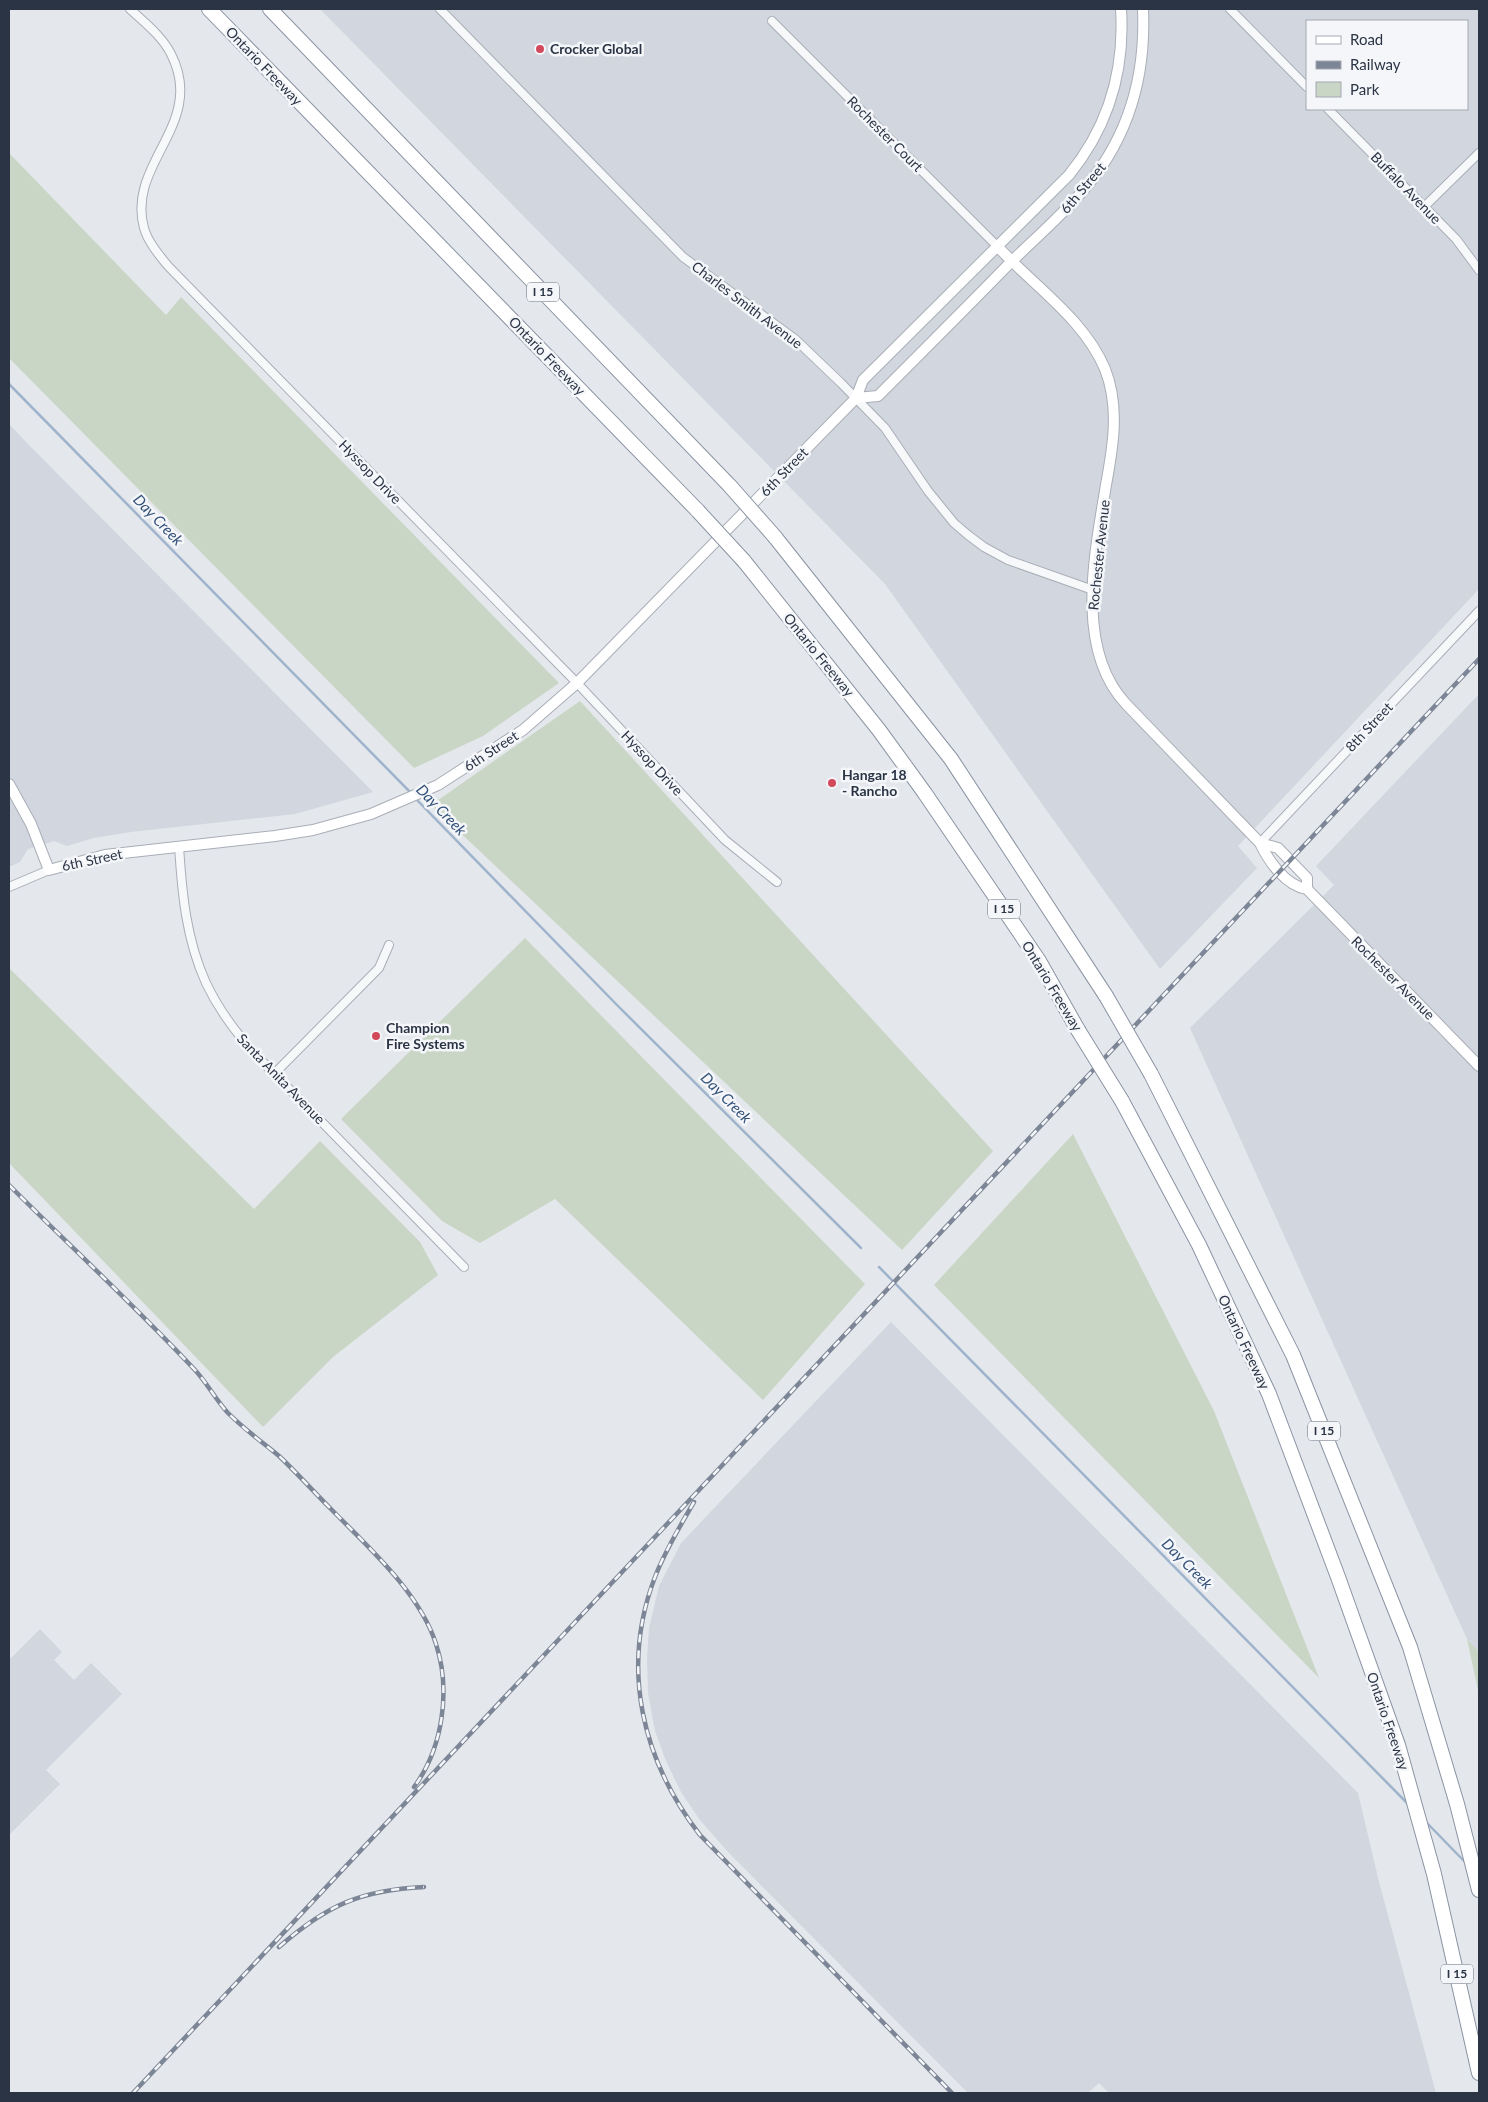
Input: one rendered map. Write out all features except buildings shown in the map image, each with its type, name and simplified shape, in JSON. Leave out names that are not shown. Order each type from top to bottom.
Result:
[{"type":"highway","name":"Ontario Freeway","points":[[209,9],[698,511],[744,561],[879,730],[924,792],[1039,961],[1078,1030],[1122,1101],[1199,1245],[1269,1394],[1398,1745],[1434,1874],[1479,2073]]},
{"type":"highway","name":"I 15","points":[[270,9],[730,486],[775,536],[951,759],[1106,996],[1150,1074],[1293,1355],[1410,1647],[1457,1804],[1479,1890]]},
{"type":"main road","name":"6th Street","points":[[48,870],[105,855],[313,830],[353,819],[390,806],[438,785],[523,730],[577,682],[856,398],[864,380],[1069,175],[1089,149],[1112,99],[1119,65],[1122,36],[1121,9]]},
{"type":"main road","name":"6th Street","points":[[856,398],[878,396],[1081,194],[1104,163],[1119,137],[1134,98],[1143,45],[1143,9]]},
{"type":"main road","name":"Rochester Avenue","points":[[998,247],[1081,331],[1097,353],[1105,370],[1112,393],[1114,441],[1104,501],[1093,590],[1093,613],[1098,652],[1113,687],[1123,702],[1260,843],[1267,858],[1280,872],[1296,887],[1307,889],[1479,1066]]},
{"type":"main road","points":[[9,784],[31,824],[48,870]]},
{"type":"main road","name":"Rochester Avenue","points":[[1260,843],[1278,848],[1307,878],[1307,889]]},
{"type":"street","name":"Hyssop Drive","points":[[130,9],[161,39],[170,53],[178,70],[180,89],[179,107],[173,127],[146,179],[141,202],[144,228],[154,249],[174,272],[577,682],[725,840],[777,882]]},
{"type":"street","name":"Charles Smith Avenue","points":[[440,9],[683,257],[795,339],[856,398],[893,438],[944,512],[977,543],[1008,560],[1093,590]]},
{"type":"street","points":[[1230,9],[1306,86]]},
{"type":"street","name":"Rochester Court","points":[[772,21],[998,247]]},
{"type":"street","name":"Buffalo Avenue","points":[[1329,110],[1456,239],[1479,270]]},
{"type":"street","points":[[1424,207],[1479,153]]},
{"type":"street","name":"8th Street","points":[[1260,843],[1479,611]]},
{"type":"street","name":"Santa Anita Avenue","points":[[179,846],[187,926],[192,946],[206,982],[234,1031],[464,1267]]},
{"type":"street","name":"6th Street","points":[[9,887],[48,870]]},
{"type":"street","points":[[274,1074],[379,968],[388,945]]},
{"type":"shaded area","points":[[320,9],[1479,9],[1479,589],[1238,846],[1257,868],[1160,969],[885,584]]},
{"type":"shaded area","points":[[9,424],[373,792],[295,814],[131,832],[94,838],[67,846],[54,841],[28,849],[20,862],[9,867]]},
{"type":"shaded area","points":[[1479,694],[1479,1652],[1467,1639],[1190,1028],[1334,885],[1316,866]]},
{"type":"shaded area","points":[[891,1322],[1358,1793],[1379,1882],[1436,2093],[1109,2093],[1099,2083],[1088,2093],[968,2093],[727,1851],[700,1820],[681,1792],[666,1761],[655,1731],[648,1693],[647,1658],[649,1628],[659,1586],[681,1543]]},
{"type":"shaded area","points":[[40,1629],[62,1652],[54,1660],[74,1680],[91,1663],[122,1694],[46,1770],[60,1784],[9,1835],[9,1660]]},
{"type":"green space","points":[[9,153],[166,315],[181,297],[559,683],[483,736],[414,768],[9,358]]},
{"type":"green space","points":[[580,701],[993,1151],[902,1250],[431,805]]},
{"type":"green space","points":[[525,938],[865,1284],[763,1400],[555,1199],[480,1243],[442,1221],[341,1119]]},
{"type":"green space","points":[[9,968],[254,1209],[320,1141],[420,1242],[438,1275],[333,1357],[263,1427],[9,1163]]},
{"type":"green space","points":[[1073,1134],[1214,1411],[1319,1678],[934,1285]]},
{"type":"green space","points":[[1467,1639],[1479,1652],[1479,1695]]},
{"type":"waterway","name":"Day Creek","points":[[9,384],[412,794]]},
{"type":"waterway","name":"Day Creek","points":[[415,798],[617,1005],[861,1248]]},
{"type":"waterway","name":"Day Creek","points":[[879,1267],[1408,1804]]},
{"type":"waterway","name":"Day Creek","points":[[1426,1822],[1466,1863]]},
{"type":"railway","points":[[133,2093],[1479,659]]},
{"type":"railway","points":[[9,1185],[172,1346],[199,1375],[228,1413],[279,1456],[361,1539],[406,1589],[428,1625],[436,1644],[443,1680],[443,1699],[438,1737],[424,1772],[414,1787]]},
{"type":"railway","points":[[694,1502],[668,1548],[655,1577],[645,1611],[639,1645],[639,1679],[643,1712],[651,1744],[664,1776],[680,1806],[700,1835],[952,2093]]},
{"type":"railway","points":[[279,1947],[313,1920],[346,1902],[382,1892],[424,1887]]},
{"type":"place","name":"Crocker Global","points":[[540,49]]},
{"type":"place","name":"Hangar 18 - Rancho","points":[[832,783]]},
{"type":"place","name":"Champion Fire Systems","points":[[376,1036]]}]
